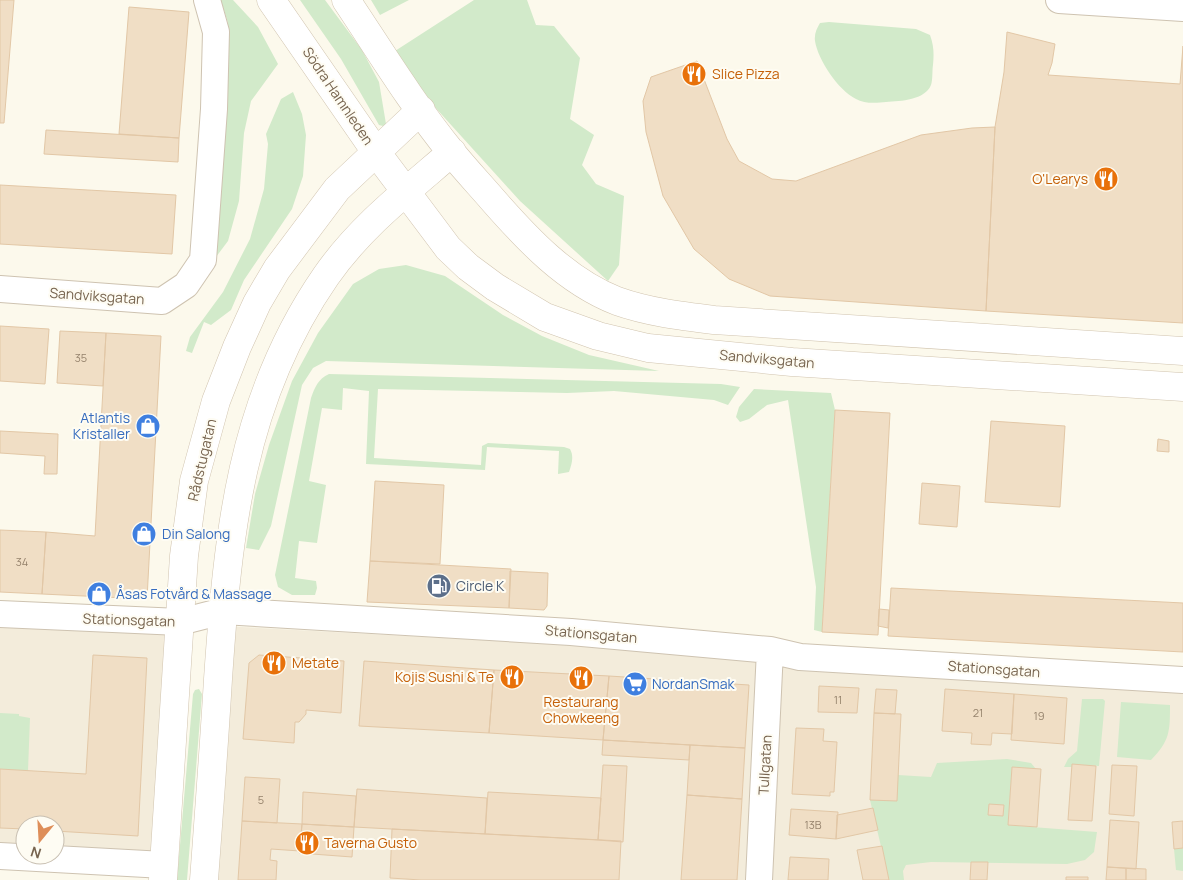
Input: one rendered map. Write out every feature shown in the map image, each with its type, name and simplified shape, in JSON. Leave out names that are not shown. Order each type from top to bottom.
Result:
[{"type":"main road","name":"Södra Hamnleden","points":[[271,0],[376,152],[406,192]]},
{"type":"main road","points":[[346,0],[452,152],[515,225],[558,266],[617,301],[676,316],[714,320],[1183,351]]},
{"type":"main road","name":"Rådstugatan","points":[[164,873],[184,556],[194,481],[216,401],[257,303],[288,254],[337,189],[421,110]]},
{"type":"main road","points":[[204,880],[223,611],[234,515],[242,468],[257,416],[298,320],[326,275],[365,228],[452,152]]},
{"type":"main road","name":"Sandviksgatan","points":[[406,192],[448,248],[468,267],[495,288],[545,317],[598,336],[648,348],[792,362],[1183,386]]},
{"type":"street","name":"Sandviksgatan","points":[[0,289],[162,301],[188,282],[203,260],[211,147],[216,32],[207,0]]},
{"type":"street","points":[[1059,0],[1183,8]]},
{"type":"street","name":"Stationsgatan","points":[[0,614],[180,622],[223,611],[571,632],[770,650],[800,656],[1183,680]]},
{"type":"street","name":"Tullgatan","points":[[759,880],[770,650]]},
{"type":"street","points":[[0,856],[164,873]]},
{"type":"shaded area","points":[[0,615],[180,622],[164,865],[65,860],[65,815],[15,815],[15,857],[0,856]]},
{"type":"shaded area","points":[[223,626],[1183,680],[1183,880],[206,880]]},
{"type":"green space","points":[[218,0],[233,0],[258,27],[278,64],[251,101],[244,133],[239,201],[228,241],[210,265],[228,23],[223,7]]},
{"type":"green space","points":[[300,0],[325,0],[362,50],[379,82],[386,124],[383,126],[379,125],[341,59]]},
{"type":"green space","points":[[371,0],[409,0],[380,15]]},
{"type":"green space","points":[[474,0],[527,0],[536,25],[554,26],[580,58],[570,119],[594,135],[582,165],[596,184],[624,196],[619,265],[608,281],[520,201],[433,105],[395,51]]},
{"type":"green space","points":[[829,22],[916,29],[930,35],[934,57],[932,83],[928,90],[924,94],[912,99],[879,103],[863,102],[849,95],[830,74],[817,49],[815,34],[817,29],[820,23]]},
{"type":"green space","points":[[293,92],[302,114],[306,135],[303,176],[292,209],[244,280],[231,310],[211,325],[204,322],[192,353],[186,351],[190,337],[223,292],[250,239],[264,189],[268,144],[266,134],[281,99]]},
{"type":"green space","points":[[406,265],[445,276],[503,315],[542,336],[589,355],[659,371],[326,361],[313,368],[302,385],[271,526],[259,550],[246,548],[255,494],[269,445],[292,381],[318,333],[353,284],[379,269]]},
{"type":"green space","points":[[329,374],[721,384],[740,387],[728,405],[714,400],[614,391],[567,393],[378,389],[374,458],[481,465],[482,446],[488,443],[564,447],[570,449],[572,460],[569,472],[558,474],[559,451],[487,447],[485,470],[366,464],[369,391],[343,388],[342,410],[322,408],[309,481],[326,485],[317,543],[299,541],[295,578],[316,581],[317,588],[315,595],[292,595],[278,587],[275,575],[311,398],[317,384]]},
{"type":"green space","points":[[754,389],[831,393],[835,410],[822,632],[814,630],[816,587],[788,400],[767,405],[749,419],[740,422],[736,417],[739,407]]},
{"type":"green space","points":[[199,689],[202,694],[187,880],[177,880],[193,694],[195,690]]},
{"type":"green space","points":[[1082,699],[1103,699],[1105,701],[1099,766],[1072,764],[1072,767],[1064,767],[1068,759],[1077,751]]},
{"type":"green space","points":[[1121,702],[1170,705],[1168,735],[1162,747],[1151,760],[1117,757]]},
{"type":"green space","points":[[0,713],[19,714],[19,716],[30,718],[28,771],[0,769]]},
{"type":"green space","points":[[1007,759],[1031,763],[1036,769],[1012,767],[1008,825],[1097,832],[1094,852],[1085,860],[1067,864],[931,862],[906,865],[903,871],[904,880],[889,880],[870,800],[898,775],[931,777],[937,763]]},
{"type":"green space","points":[[1183,848],[1183,871],[1176,870],[1174,849]]},
{"type":"building","points":[[0,0],[14,0],[4,123],[0,123]]},
{"type":"building","points":[[129,7],[189,12],[179,138],[119,134]]},
{"type":"building","points":[[1007,32],[1055,44],[1048,75],[1180,84],[1183,46],[1183,323],[986,311],[995,127],[1004,72]]},
{"type":"building","points":[[697,61],[727,139],[739,161],[772,179],[796,181],[921,135],[995,127],[986,311],[770,296],[729,279],[694,249],[663,196],[646,132],[643,101],[651,77]]},
{"type":"building","points":[[46,130],[179,138],[178,162],[44,154]]},
{"type":"building","points":[[0,185],[176,195],[172,254],[0,244]]},
{"type":"building","points":[[0,326],[49,329],[45,384],[0,381]]},
{"type":"building","points":[[60,331],[106,333],[103,386],[57,383]]},
{"type":"building","points":[[106,333],[161,336],[147,599],[42,594],[46,532],[95,536]]},
{"type":"building","points":[[835,410],[890,413],[878,635],[822,632]]},
{"type":"building","points":[[991,421],[1065,426],[1060,507],[985,502]]},
{"type":"building","points":[[0,431],[58,434],[57,474],[44,474],[45,456],[0,453]]},
{"type":"building","points":[[1158,439],[1169,441],[1169,452],[1157,451]]},
{"type":"building","points":[[375,481],[444,485],[440,564],[370,561]]},
{"type":"building","points":[[922,483],[960,486],[957,527],[919,524]]},
{"type":"building","points":[[0,530],[46,532],[42,594],[0,592]]},
{"type":"building","name":"Circle K","points":[[370,561],[511,569],[509,608],[367,602]]},
{"type":"building","points":[[510,571],[548,573],[547,606],[544,610],[509,608]]},
{"type":"building","points":[[891,588],[1183,603],[1183,652],[888,636]]},
{"type":"building","points":[[879,609],[889,610],[888,628],[878,626]]},
{"type":"building","points":[[93,655],[147,658],[138,836],[65,832],[65,815],[15,815],[15,829],[0,828],[0,769],[86,774]]},
{"type":"building","points":[[259,655],[344,661],[341,713],[306,710],[306,714],[299,722],[295,722],[294,743],[243,739],[249,663]]},
{"type":"building","points":[[364,661],[494,670],[489,733],[359,726]]},
{"type":"building","points":[[494,670],[609,676],[603,740],[489,733]]},
{"type":"building","points":[[609,676],[749,685],[745,748],[603,740]]},
{"type":"building","points":[[819,686],[859,688],[857,713],[818,712]]},
{"type":"building","points":[[876,689],[897,690],[895,714],[874,713]]},
{"type":"building","points":[[945,689],[1014,694],[1012,734],[992,733],[991,745],[971,744],[972,733],[942,731]]},
{"type":"building","points":[[1014,694],[1067,698],[1064,744],[1011,740]]},
{"type":"building","points":[[874,713],[901,714],[897,801],[870,800]]},
{"type":"building","points":[[796,728],[824,729],[823,741],[837,742],[834,792],[830,792],[830,796],[792,794]]},
{"type":"building","points":[[603,740],[690,745],[689,760],[602,755]]},
{"type":"building","points":[[690,745],[745,748],[742,799],[687,795]]},
{"type":"building","points":[[1072,764],[1096,766],[1092,821],[1068,820]]},
{"type":"building","points":[[603,765],[627,766],[623,842],[598,840]]},
{"type":"building","points":[[1112,765],[1137,766],[1134,816],[1109,814]]},
{"type":"building","points":[[1012,767],[1041,769],[1037,827],[1008,825]]},
{"type":"building","points":[[245,777],[280,779],[277,823],[242,821]]},
{"type":"building","points":[[357,789],[487,798],[485,834],[354,827]]},
{"type":"building","points":[[303,792],[356,796],[354,827],[302,824]]},
{"type":"building","points":[[488,792],[601,798],[598,840],[485,834]]},
{"type":"building","points":[[687,795],[742,799],[737,880],[681,880]]},
{"type":"building","points":[[989,804],[1004,805],[1003,816],[988,815]]},
{"type":"building","points":[[873,808],[878,830],[836,839],[837,815]]},
{"type":"building","points":[[791,809],[838,812],[836,839],[789,835]]},
{"type":"building","points":[[1110,820],[1139,822],[1136,869],[1107,867]]},
{"type":"building","points":[[242,821],[302,824],[300,851],[271,849],[270,860],[277,861],[276,880],[238,880]]},
{"type":"building","points":[[1183,821],[1183,848],[1174,849],[1172,822]]},
{"type":"building","points":[[302,824],[354,827],[352,857],[299,853]]},
{"type":"building","points":[[392,829],[621,841],[619,880],[421,880],[390,878]]},
{"type":"building","points":[[882,846],[889,880],[863,880],[857,850]]},
{"type":"building","points":[[790,857],[829,859],[828,880],[788,880]]},
{"type":"building","points":[[971,862],[988,862],[987,880],[970,880]]},
{"type":"building","points":[[1107,867],[1126,868],[1126,880],[1106,880]]},
{"type":"building","points":[[1126,868],[1146,869],[1146,880],[1126,880]]},
{"type":"building","points":[[1066,877],[1088,877],[1088,880],[1066,880]]},
{"type":"place","name":"Slice Pizza","points":[[694,74]]},
{"type":"place","name":"O'Learys","points":[[1106,179]]},
{"type":"place","name":"Atlantis Kristaller","points":[[148,426]]},
{"type":"place","name":"Din Salong","points":[[144,534]]},
{"type":"place","name":"Circle K","points":[[439,586]]},
{"type":"place","name":"Åsas Fotvård & Massage","points":[[99,594]]},
{"type":"place","name":"Metate","points":[[274,663]]},
{"type":"place","name":"Kojis Sushi & Te","points":[[512,677]]},
{"type":"place","name":"Restaurang Chowkeeng","points":[[581,678]]},
{"type":"place","name":"NordanSmak","points":[[635,684]]},
{"type":"place","name":"Taverna Gusto","points":[[307,843]]}]
